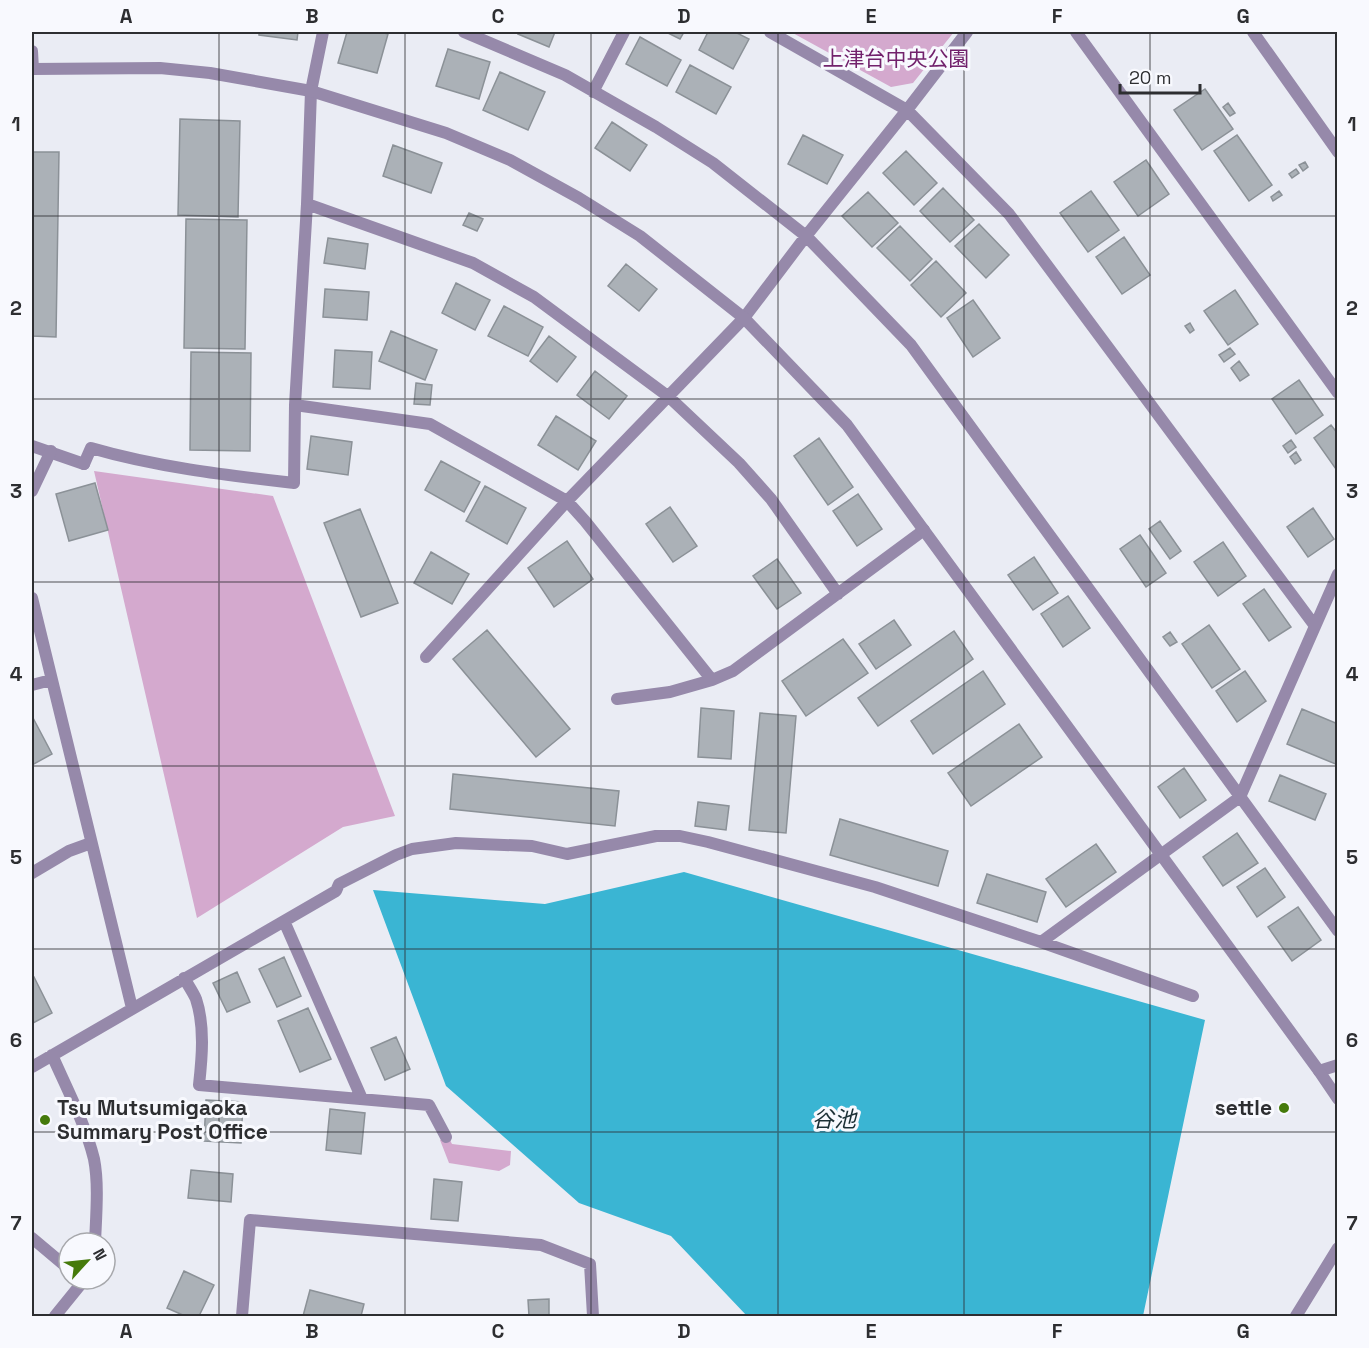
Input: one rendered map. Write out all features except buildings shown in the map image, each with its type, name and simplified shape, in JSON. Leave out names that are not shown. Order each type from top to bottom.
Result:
[{"type":"street","points":[[32,446],[84,464],[91,448],[111,454],[221,474],[294,483],[295,405],[311,92],[323,32]]},
{"type":"street","points":[[593,92],[624,32]]},
{"type":"street","points":[[770,32],[908,110],[1009,214],[1315,626]]},
{"type":"street","points":[[426,657],[567,501],[744,318],[968,32]]},
{"type":"street","points":[[1076,32],[1338,393]]},
{"type":"street","points":[[1253,32],[1338,152]]},
{"type":"street","points":[[472,33],[565,75],[656,127],[713,163],[806,236],[911,345],[1338,931]]},
{"type":"street","points":[[32,51],[32,69],[160,68],[210,73],[311,92],[446,133],[510,160],[579,198],[640,236],[744,318],[847,425],[1338,1099]]},
{"type":"street","points":[[307,204],[473,263],[534,297],[669,397],[739,463],[771,499],[838,594]]},
{"type":"street","points":[[295,405],[430,424],[567,501],[712,680]]},
{"type":"street","points":[[32,491],[51,452]]},
{"type":"street","points":[[617,699],[670,692],[712,680],[733,671],[924,530]]},
{"type":"street","points":[[1041,942],[1240,797],[1338,573]]},
{"type":"street","points":[[32,598],[132,1008]]},
{"type":"street","points":[[32,685],[51,680]]},
{"type":"street","points":[[32,1067],[336,891],[339,884],[412,849],[456,843],[532,846],[567,854],[656,836],[680,836],[875,887],[1041,942],[1192,996]]},
{"type":"street","points":[[32,873],[69,851],[92,843]]},
{"type":"street","points":[[284,921],[362,1099]]},
{"type":"street","points":[[184,978],[195,998],[201,1022],[202,1062],[199,1085],[429,1105],[446,1137]]},
{"type":"street","points":[[52,1055],[79,1115],[94,1160],[95,1231]]},
{"type":"street","points":[[1319,1071],[1338,1065]]},
{"type":"street","points":[[244,1316],[250,1220],[541,1245],[590,1264],[593,1317]]},
{"type":"street","points":[[32,1238],[57,1259]]},
{"type":"street","points":[[1296,1317],[1338,1248]]},
{"type":"street","points":[[55,1317],[75,1291]]},
{"type":"green space","name":"上津台中央公園","points":[[791,32],[954,32],[913,83],[891,87]]},
{"type":"green space","points":[[94,471],[273,496],[395,816],[343,827],[197,918]]},
{"type":"green space","points":[[449,1138],[452,1144],[511,1151],[510,1165],[499,1171],[449,1163],[440,1140]]},
{"type":"water","name":"谷池","points":[[684,872],[1205,1020],[1143,1316],[747,1316],[671,1236],[579,1203],[446,1086],[373,890],[545,904]]},
{"type":"place","name":"settle","points":[[1284,1108]]},
{"type":"place","name":"Tsu Mutsumigaoka Summary Post Office","points":[[45,1120]]}]
